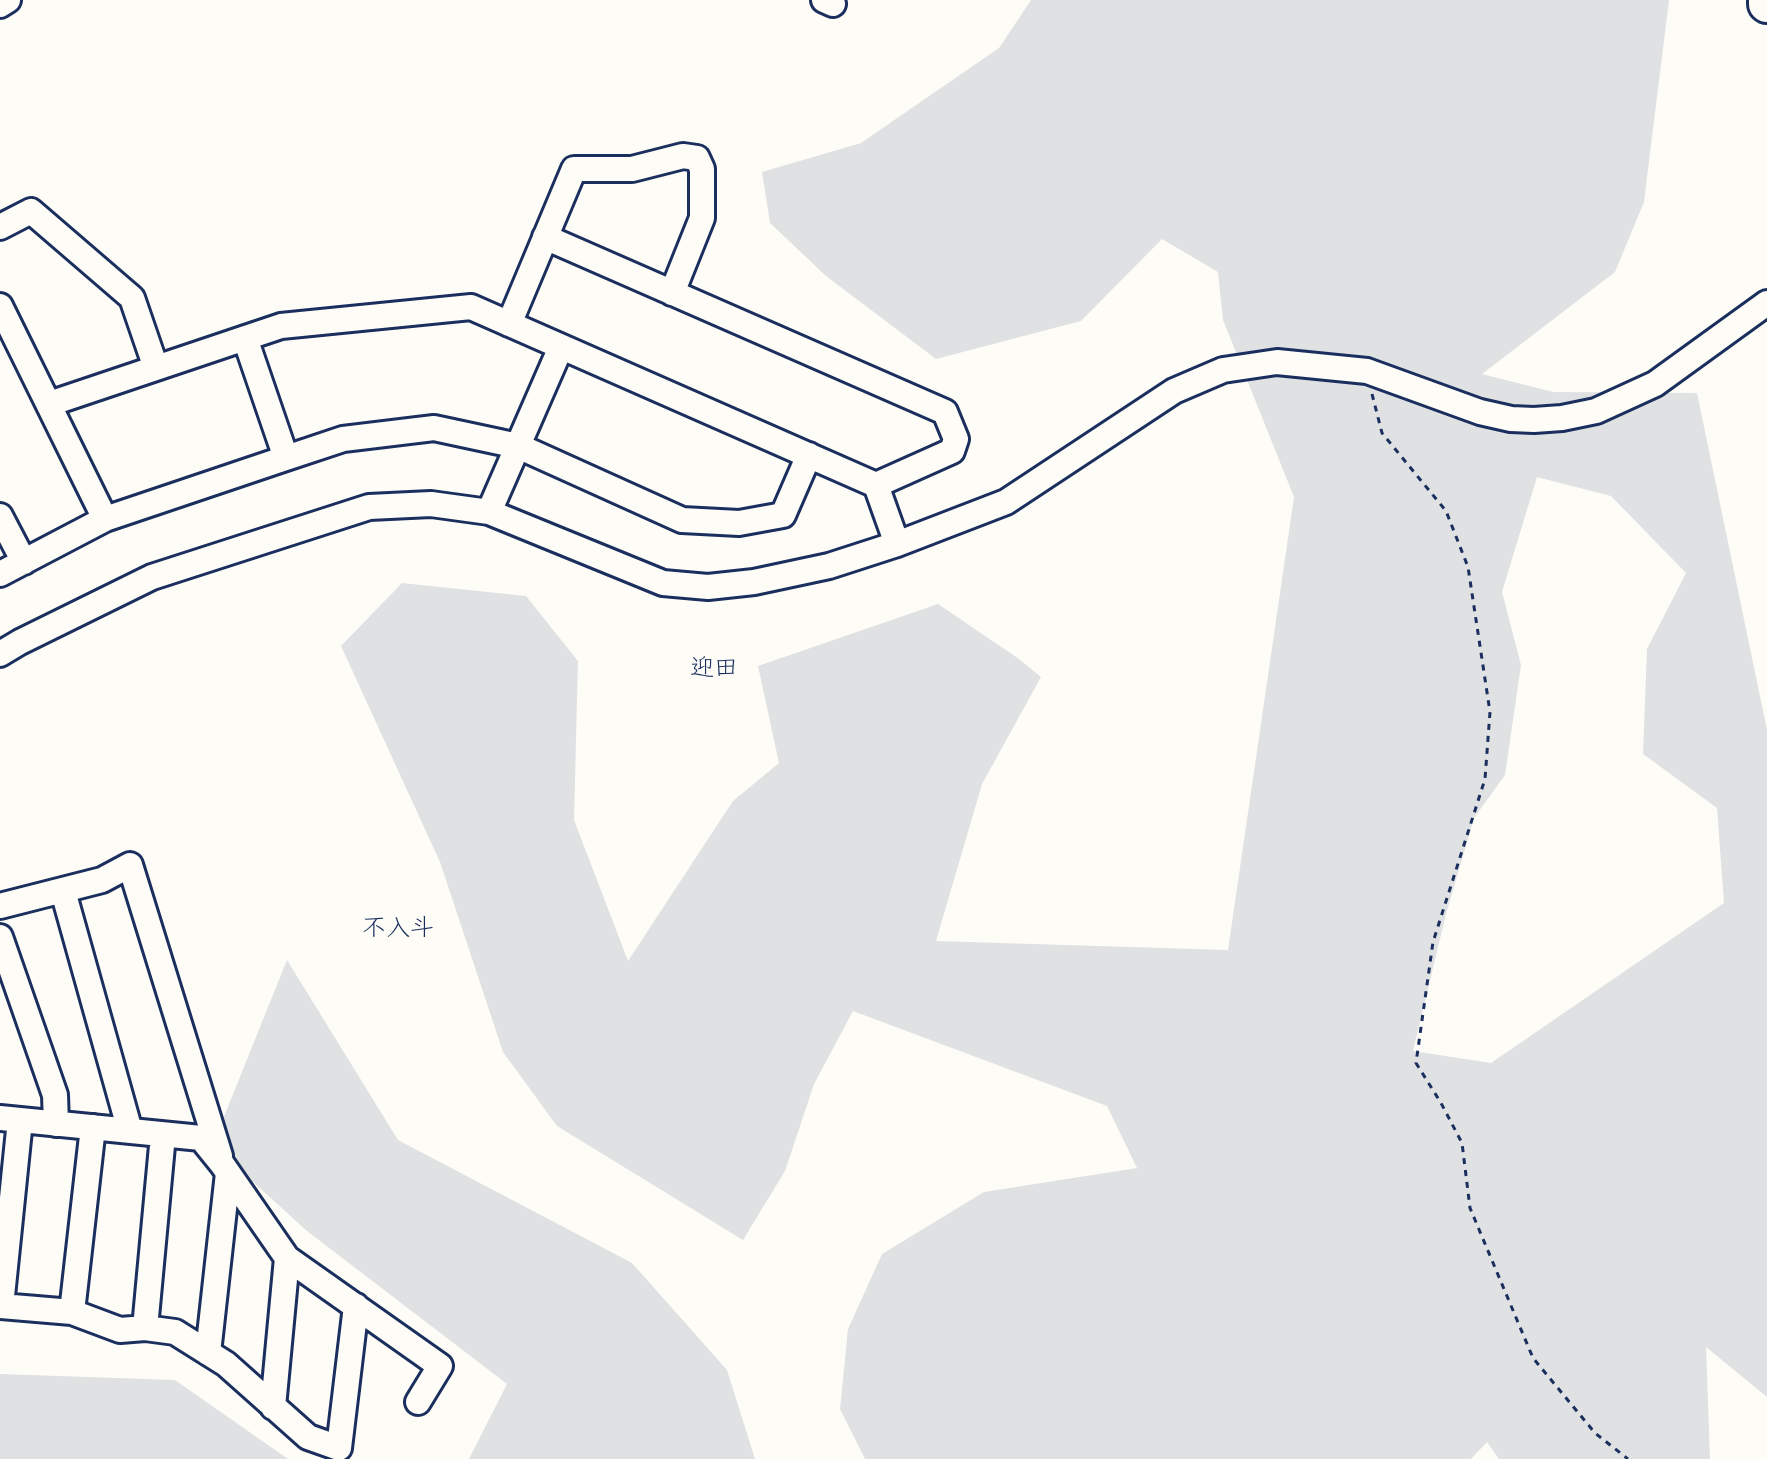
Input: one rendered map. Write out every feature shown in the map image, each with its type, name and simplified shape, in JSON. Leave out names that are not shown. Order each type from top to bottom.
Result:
[{"type":"street","points":[[0,5],[8,0]]},
{"type":"street","points":[[509,324],[574,169],[632,169],[683,156],[697,158],[702,169],[702,218],[672,293]]},
{"type":"street","points":[[0,227],[31,211],[132,298],[156,368]]},
{"type":"street","points":[[545,237],[945,412],[956,439],[952,451],[876,485]]},
{"type":"street","points":[[0,654],[152,577],[369,507],[431,504],[489,512],[663,583],[708,587],[754,582],[829,566],[897,544],[1006,502],[1174,391],[1223,370],[1277,362],[1367,371],[1480,412],[1511,419],[1562,418],[1596,411],[1655,384],[1767,303]]},
{"type":"street","points":[[0,306],[105,519]]},
{"type":"street","points":[[49,404],[281,326],[471,307],[876,485],[897,544]]},
{"type":"street","points":[[245,338],[286,458]]},
{"type":"street","points":[[489,512],[561,347]]},
{"type":"street","points":[[0,574],[105,519],[343,439],[434,428],[518,446],[682,520],[739,523],[783,515],[809,455]]},
{"type":"street","points":[[0,516],[24,562]]},
{"type":"street","points":[[0,906],[102,880],[130,865],[225,1168],[208,1353]]},
{"type":"street","points":[[63,891],[130,1131]]},
{"type":"street","points":[[0,937],[55,1095],[56,1124]]},
{"type":"street","points":[[356,1306],[339,1448],[308,1437],[226,1364],[175,1332],[145,1328],[120,1330],[72,1312],[1,1306],[10,1119],[201,1138],[287,1258],[356,1306],[440,1366],[418,1402]]},
{"type":"street","points":[[72,1312],[93,1127]]},
{"type":"street","points":[[145,1328],[163,1135]]},
{"type":"street","points":[[273,1407],[287,1258]]},
{"type":"path","points":[[1367,371],[1382,433],[1446,511],[1468,567],[1490,712],[1485,779],[1433,942],[1416,1063],[1462,1143],[1470,1208],[1533,1358],[1595,1433],[1628,1459]]},
{"type":"shaded area","points":[[1031,0],[1669,0],[1644,202],[1615,272],[1482,374],[1553,392],[1697,393],[1767,730],[1767,1397],[1706,1347],[1710,1459],[1499,1459],[1487,1442],[1471,1459],[865,1459],[840,1409],[848,1329],[882,1254],[984,1192],[1137,1168],[1107,1106],[853,1011],[814,1084],[785,1171],[743,1240],[557,1126],[503,1052],[440,862],[341,646],[402,583],[526,596],[578,661],[574,820],[628,961],[733,801],[779,763],[758,666],[938,604],[1041,677],[982,784],[936,941],[1228,950],[1294,497],[1223,320],[1218,272],[1162,239],[1081,321],[936,359],[826,276],[770,223],[762,172],[861,143],[999,48]],"holes":[[[1537,477],[1611,496],[1686,573],[1647,649],[1643,754],[1717,808],[1724,903],[1491,1063],[1413,1051],[1446,914],[1474,818],[1505,775],[1521,665],[1502,592]]]},
{"type":"shaded area","points":[[287,960],[398,1140],[632,1263],[727,1370],[755,1459],[469,1459],[507,1384],[307,1231],[218,1150],[223,1119]]},
{"type":"shaded area","points":[[0,1374],[175,1380],[288,1459],[0,1459]]},
{"type":"district","name":"迎田","points":[[714,669]]},
{"type":"district","name":"不入斗","points":[[398,929]]}]
